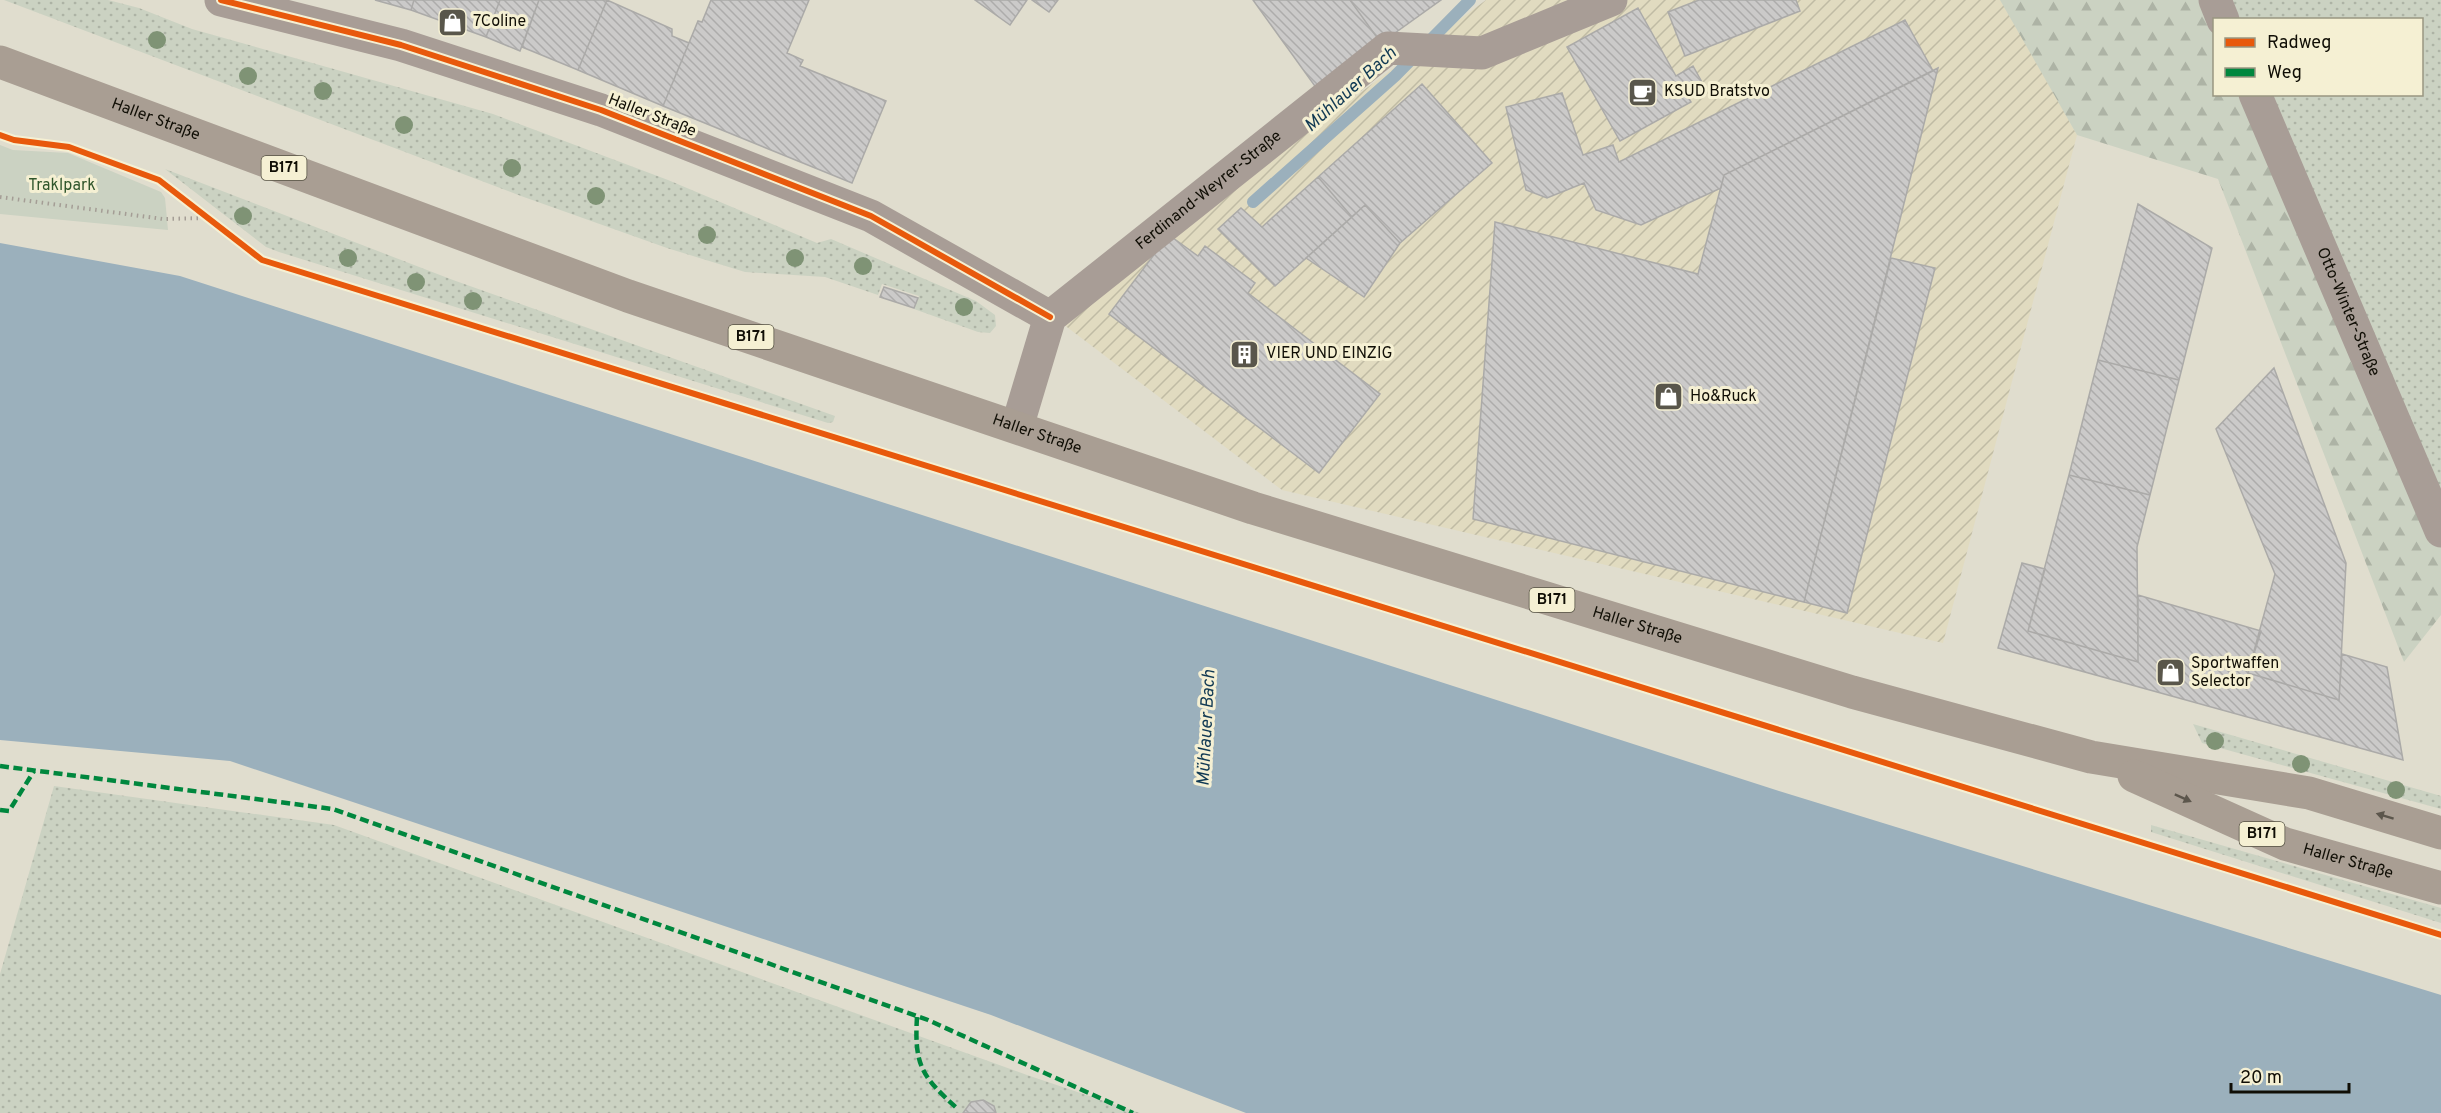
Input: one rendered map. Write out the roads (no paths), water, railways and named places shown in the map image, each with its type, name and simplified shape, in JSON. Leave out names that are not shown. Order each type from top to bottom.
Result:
[{"type":"main road","name":"Haller Straße","points":[[0,62],[628,296],[1253,508],[1852,692],[2091,757],[2310,793],[2441,833]]},
{"type":"main road","name":"Haller Straße","points":[[2091,757],[2285,844],[2441,888]]},
{"type":"street","name":"Haller Straße","points":[[221,0],[401,45],[601,110],[871,216],[1050,317]]},
{"type":"street","name":"Ferdinand-Weyrer-Straße","points":[[1050,317],[1388,48],[1482,52],[1611,0]]},
{"type":"street","points":[[2215,0],[2222,18]]},
{"type":"street","name":"Otto-Winter-Straße","points":[[2256,96],[2441,531]]},
{"type":"street","points":[[1017,427],[1050,317]]},
{"type":"water","points":[[0,243],[180,276],[1779,791],[2441,995],[2441,1113],[1246,1113],[991,1015],[230,761],[0,740]]},
{"type":"waterway","name":"Mühlauer Bach","points":[[1253,202],[1395,76],[1470,0]]},
{"type":"place","name":"7Coline","points":[[452,22]]},
{"type":"place","name":"KSUD Bratstvo","points":[[1643,92]]},
{"type":"place","name":"VIER UND EINZIG","points":[[1245,354]]},
{"type":"place","name":"Ho&Ruck","points":[[1669,397]]},
{"type":"place","name":"Sportwaffen Selector","points":[[2170,673]]},
{"type":"park label","name":"Traklpark","points":[[62,186]]}]
